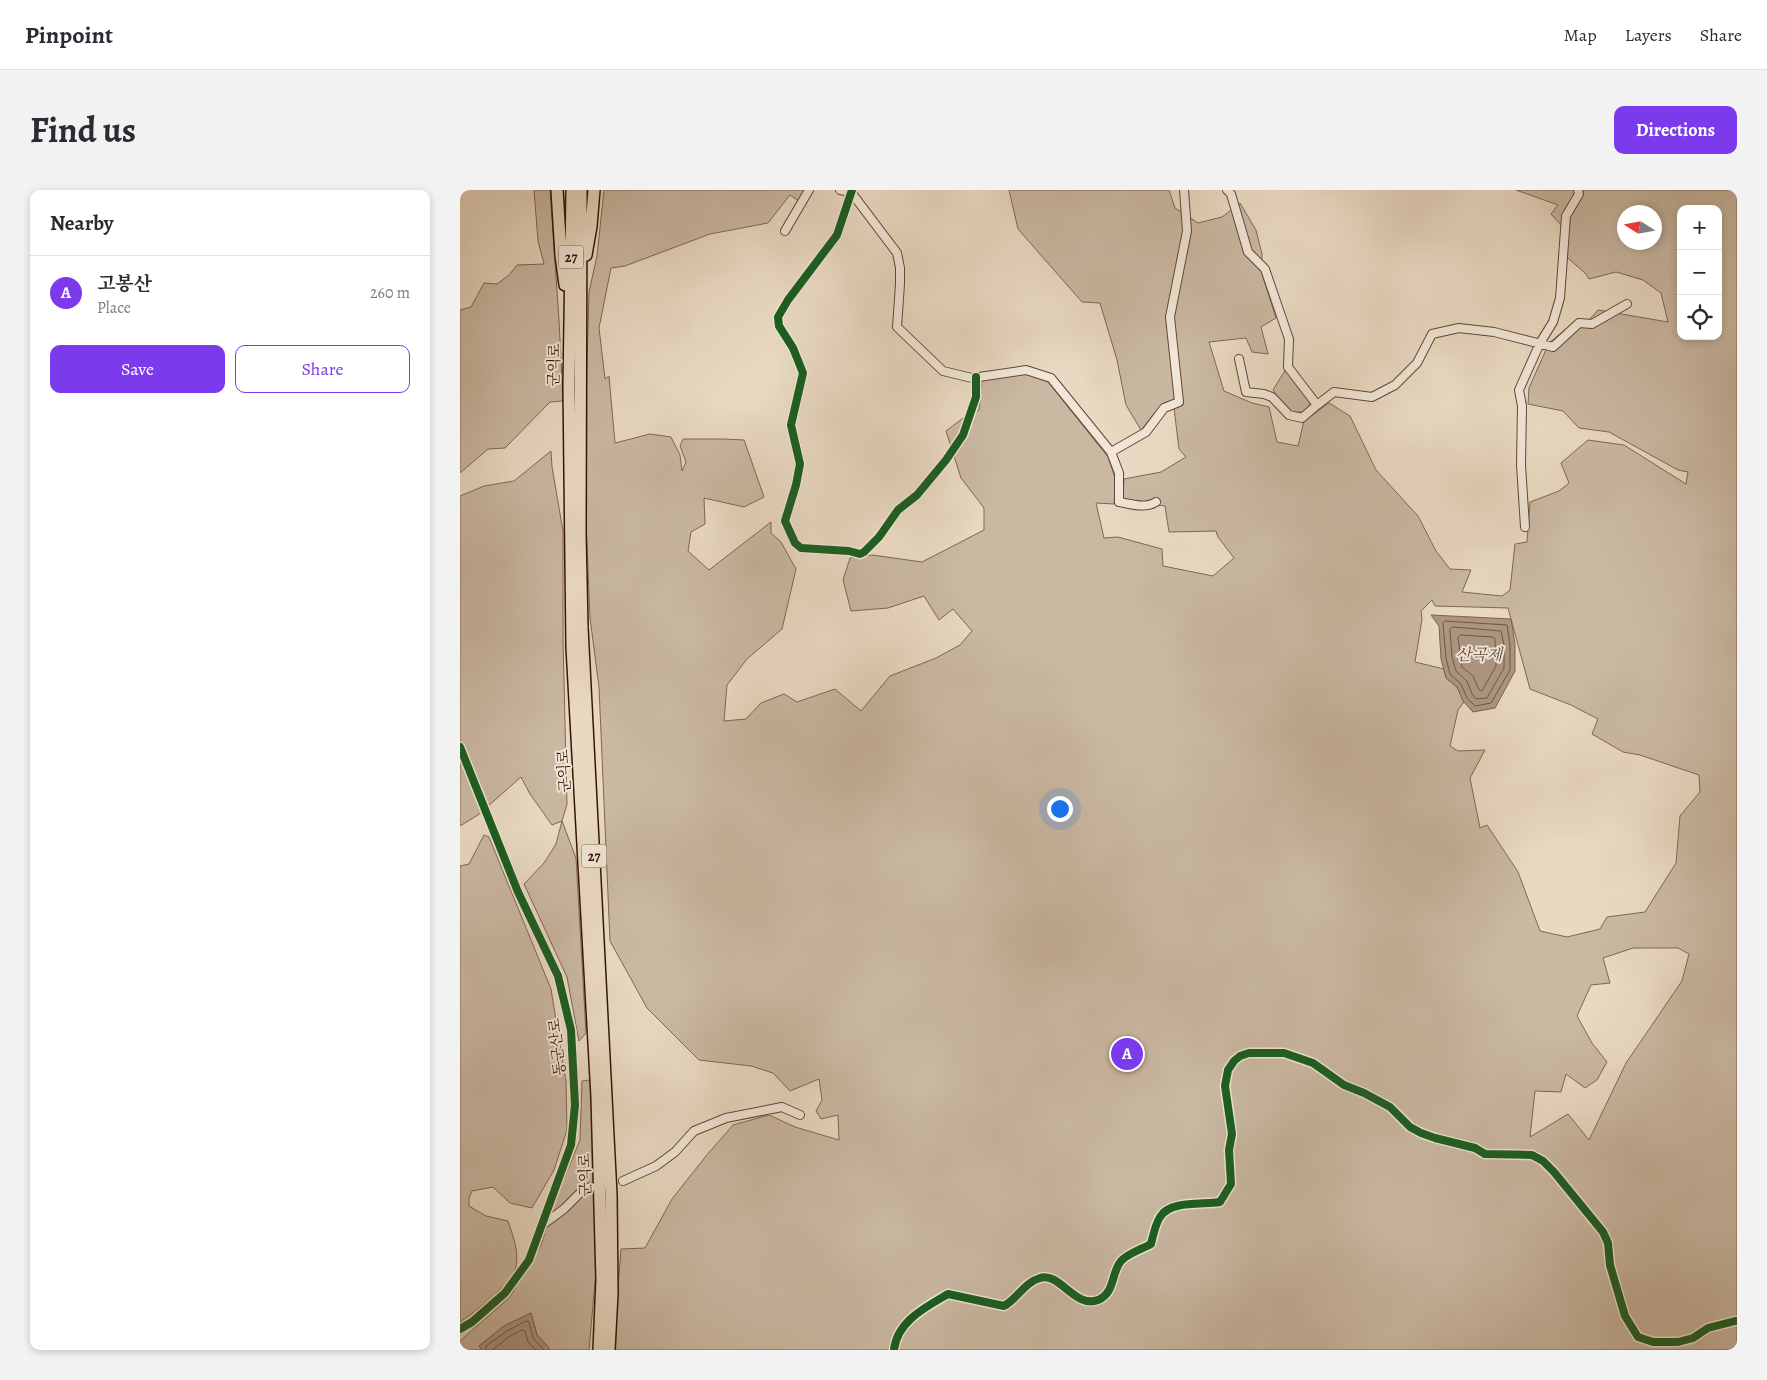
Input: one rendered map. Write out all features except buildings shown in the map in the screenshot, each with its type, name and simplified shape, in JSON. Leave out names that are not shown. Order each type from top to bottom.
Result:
[{"type":"highway","points":[[557,190],[561,255],[570,324]]},
{"type":"highway","name":"군익로","points":[[572,190],[569,406],[572,647],[597,1097],[602,1236],[599,1350]]},
{"type":"highway","name":"군익로","points":[[581,190],[580,534],[582,627],[612,1195],[612,1293],[608,1350]]},
{"type":"highway","points":[[580,284],[591,226],[594,190]]},
{"type":"street","points":[[785,231],[810,190]]},
{"type":"street","points":[[840,190],[852,191],[896,253],[900,268],[897,327],[944,371],[976,377],[1026,370],[1051,378],[1111,452],[1119,472],[1119,502],[1142,506],[1151,505],[1156,502]]},
{"type":"street","points":[[1111,452],[1146,432],[1164,408],[1179,402],[1170,317],[1186,231],[1184,190]]},
{"type":"street","points":[[1227,190],[1231,194],[1248,252],[1266,269],[1289,339],[1288,367],[1317,405]]},
{"type":"street","points":[[1525,527],[1521,465],[1522,406],[1519,390],[1540,343],[1553,322],[1560,298],[1566,216],[1579,194],[1578,190]]},
{"type":"street","points":[[852,191],[837,235],[788,300],[778,317],[779,326],[793,348],[803,372],[792,425],[800,464],[796,485],[784,521],[795,543],[801,548],[849,551],[860,554],[864,552],[879,537],[898,510],[917,495],[946,460],[963,435],[976,397],[976,377]]},
{"type":"street","points":[[1239,360],[1246,392],[1272,397],[1289,415],[1302,418],[1334,392],[1372,397],[1395,385],[1416,363],[1432,334],[1459,328],[1494,332],[1552,347],[1579,323],[1592,324],[1627,304]]},
{"type":"street","name":"동군산로","points":[[460,747],[518,892],[558,976],[571,1030],[575,1105],[571,1145],[541,1226],[538,1240],[529,1260],[505,1293],[472,1322],[460,1329]]},
{"type":"street","points":[[894,1350],[897,1337],[910,1320],[948,1294],[1004,1306],[1012,1302],[1028,1284],[1041,1277],[1055,1281],[1081,1299],[1096,1301],[1103,1298],[1110,1290],[1122,1259],[1151,1244],[1160,1216],[1166,1211],[1182,1204],[1220,1202],[1231,1184],[1229,1150],[1232,1134],[1225,1086],[1228,1070],[1240,1056],[1249,1053],[1284,1053],[1306,1060],[1344,1085],[1390,1106],[1410,1127],[1428,1136],[1475,1148],[1485,1154],[1532,1156],[1543,1161],[1603,1232],[1608,1243],[1610,1265],[1625,1316],[1638,1337],[1652,1342],[1678,1342],[1693,1338],[1708,1328],[1737,1322]]},
{"type":"street","points":[[623,1181],[656,1166],[675,1152],[694,1131],[726,1118],[782,1107],[800,1115]]},
{"type":"street","points":[[541,1226],[584,1189],[591,1187]]},
{"type":"shaded area","points":[[534,190],[550,190],[563,401],[550,402],[505,448],[488,449],[460,473],[460,310],[471,307],[484,283],[497,284],[509,275],[517,265],[544,264],[538,241]]},
{"type":"shaded area","points":[[604,190],[804,190],[800,202],[790,195],[768,223],[710,234],[625,266],[611,268],[599,328],[605,379],[609,376],[615,443],[650,434],[671,437],[680,455],[682,471],[686,462],[680,446],[683,439],[744,440],[764,497],[744,507],[704,498],[705,524],[691,532],[688,551],[709,570],[771,522],[771,533],[781,542],[796,569],[782,629],[747,659],[727,685],[724,721],[746,719],[761,703],[784,694],[797,702],[835,689],[861,711],[890,676],[936,658],[960,645],[972,631],[953,609],[939,620],[924,596],[888,608],[851,611],[843,580],[850,558],[872,555],[922,562],[984,530],[984,508],[961,478],[946,431],[967,415],[979,410],[982,380],[1027,373],[1048,382],[1108,457],[1116,481],[1114,504],[1096,503],[1104,538],[1118,537],[1162,549],[1163,566],[1213,576],[1234,558],[1218,537],[1216,531],[1169,532],[1165,506],[1123,500],[1124,479],[1161,472],[1186,457],[1179,449],[1173,400],[1157,410],[1141,430],[1126,405],[1117,360],[1100,303],[1082,302],[1018,229],[1009,190],[1169,190],[1175,208],[1198,223],[1222,217],[1240,203],[1256,230],[1262,254],[1262,274],[1276,318],[1261,327],[1268,354],[1252,352],[1246,338],[1209,342],[1224,391],[1252,403],[1269,407],[1277,442],[1298,446],[1304,421],[1329,403],[1350,416],[1376,470],[1418,516],[1436,551],[1450,569],[1471,570],[1462,592],[1502,596],[1510,590],[1515,544],[1527,542],[1530,502],[1559,491],[1569,483],[1561,463],[1588,440],[1624,445],[1686,484],[1688,472],[1678,470],[1609,432],[1579,428],[1563,411],[1528,404],[1529,388],[1549,343],[1578,319],[1588,321],[1598,310],[1668,322],[1661,293],[1643,280],[1616,272],[1589,279],[1586,274],[1560,251],[1563,227],[1551,214],[1558,205],[1516,190],[1737,190],[1737,1350],[613,1350],[621,1249],[645,1248],[672,1199],[733,1125],[769,1115],[795,1127],[839,1140],[838,1115],[821,1119],[816,1111],[822,1100],[819,1079],[790,1091],[773,1073],[751,1066],[699,1060],[647,1008],[610,941],[599,687],[590,618],[584,470],[589,292],[597,256]],"holes":[[[1432,600],[1435,606],[1508,608],[1530,689],[1571,705],[1598,719],[1592,734],[1623,752],[1640,755],[1699,775],[1700,792],[1680,816],[1676,863],[1645,912],[1607,917],[1600,929],[1567,937],[1540,931],[1518,872],[1487,825],[1480,828],[1470,778],[1485,750],[1458,751],[1450,746],[1458,710],[1464,702],[1457,687],[1446,678],[1444,669],[1415,662],[1422,619],[1421,611]],[[1633,948],[1678,948],[1689,954],[1682,981],[1626,1063],[1589,1140],[1568,1114],[1530,1137],[1535,1091],[1561,1092],[1566,1074],[1585,1088],[1597,1080],[1607,1062],[1592,1043],[1577,1016],[1591,985],[1610,983],[1603,958]]]},
{"type":"shaded area","points":[[1286,369],[1311,403],[1304,412],[1288,412],[1273,390]]},
{"type":"shaded area","points":[[551,451],[563,531],[563,641],[567,804],[562,821],[552,825],[530,794],[521,777],[478,815],[460,826],[460,496],[484,486],[514,481]]},
{"type":"shaded area","points":[[562,821],[576,858],[586,1033],[579,1041],[567,977],[524,884],[544,863],[556,844]]},
{"type":"shaded area","points":[[484,835],[489,837],[551,989],[566,1082],[567,1130],[554,1170],[532,1208],[510,1203],[493,1187],[472,1191],[469,1198],[469,1206],[486,1216],[508,1221],[515,1244],[517,1261],[513,1274],[500,1290],[460,1322],[460,866],[469,864]]},
{"type":"shaded area","points":[[590,1080],[595,1191],[596,1271],[589,1350],[548,1350],[549,1348],[537,1335],[531,1313],[504,1326],[479,1346],[482,1350],[460,1350],[460,1341],[510,1297],[541,1245],[554,1203],[580,1140],[582,1081]]},
{"type":"water","name":"산곡제","points":[[1431,615],[1511,619],[1515,644],[1515,671],[1495,708],[1473,712],[1463,701],[1457,687],[1446,678],[1441,659],[1439,626]]},
{"type":"water","points":[[531,1313],[537,1335],[549,1348],[548,1350],[482,1350],[479,1346],[504,1326]]},
{"type":"cycle path","points":[[852,190],[837,235],[788,300],[778,317],[779,326],[793,348],[803,373],[791,425],[800,464],[785,521],[795,543],[801,548],[849,551],[860,554],[864,552],[879,537],[898,510],[917,495],[946,460],[963,435],[976,397],[976,377]]},
{"type":"cycle path","points":[[460,747],[518,892],[558,976],[571,1030],[575,1105],[571,1145],[529,1260],[505,1293],[472,1322],[460,1329]]},
{"type":"cycle path","points":[[894,1350],[896,1340],[907,1323],[922,1310],[948,1294],[1004,1306],[1030,1283],[1047,1277],[1061,1284],[1082,1299],[1098,1300],[1110,1288],[1121,1261],[1151,1244],[1157,1223],[1165,1212],[1171,1208],[1187,1204],[1220,1202],[1231,1184],[1229,1150],[1232,1134],[1225,1086],[1228,1070],[1240,1056],[1249,1053],[1284,1053],[1313,1063],[1344,1085],[1390,1107],[1410,1127],[1421,1133],[1475,1148],[1485,1154],[1532,1155],[1543,1161],[1603,1232],[1608,1243],[1610,1265],[1625,1316],[1638,1337],[1653,1342],[1678,1342],[1693,1338],[1708,1328],[1737,1321]]},
{"type":"place","name":"고봉산","points":[[1127,1054]]}]
